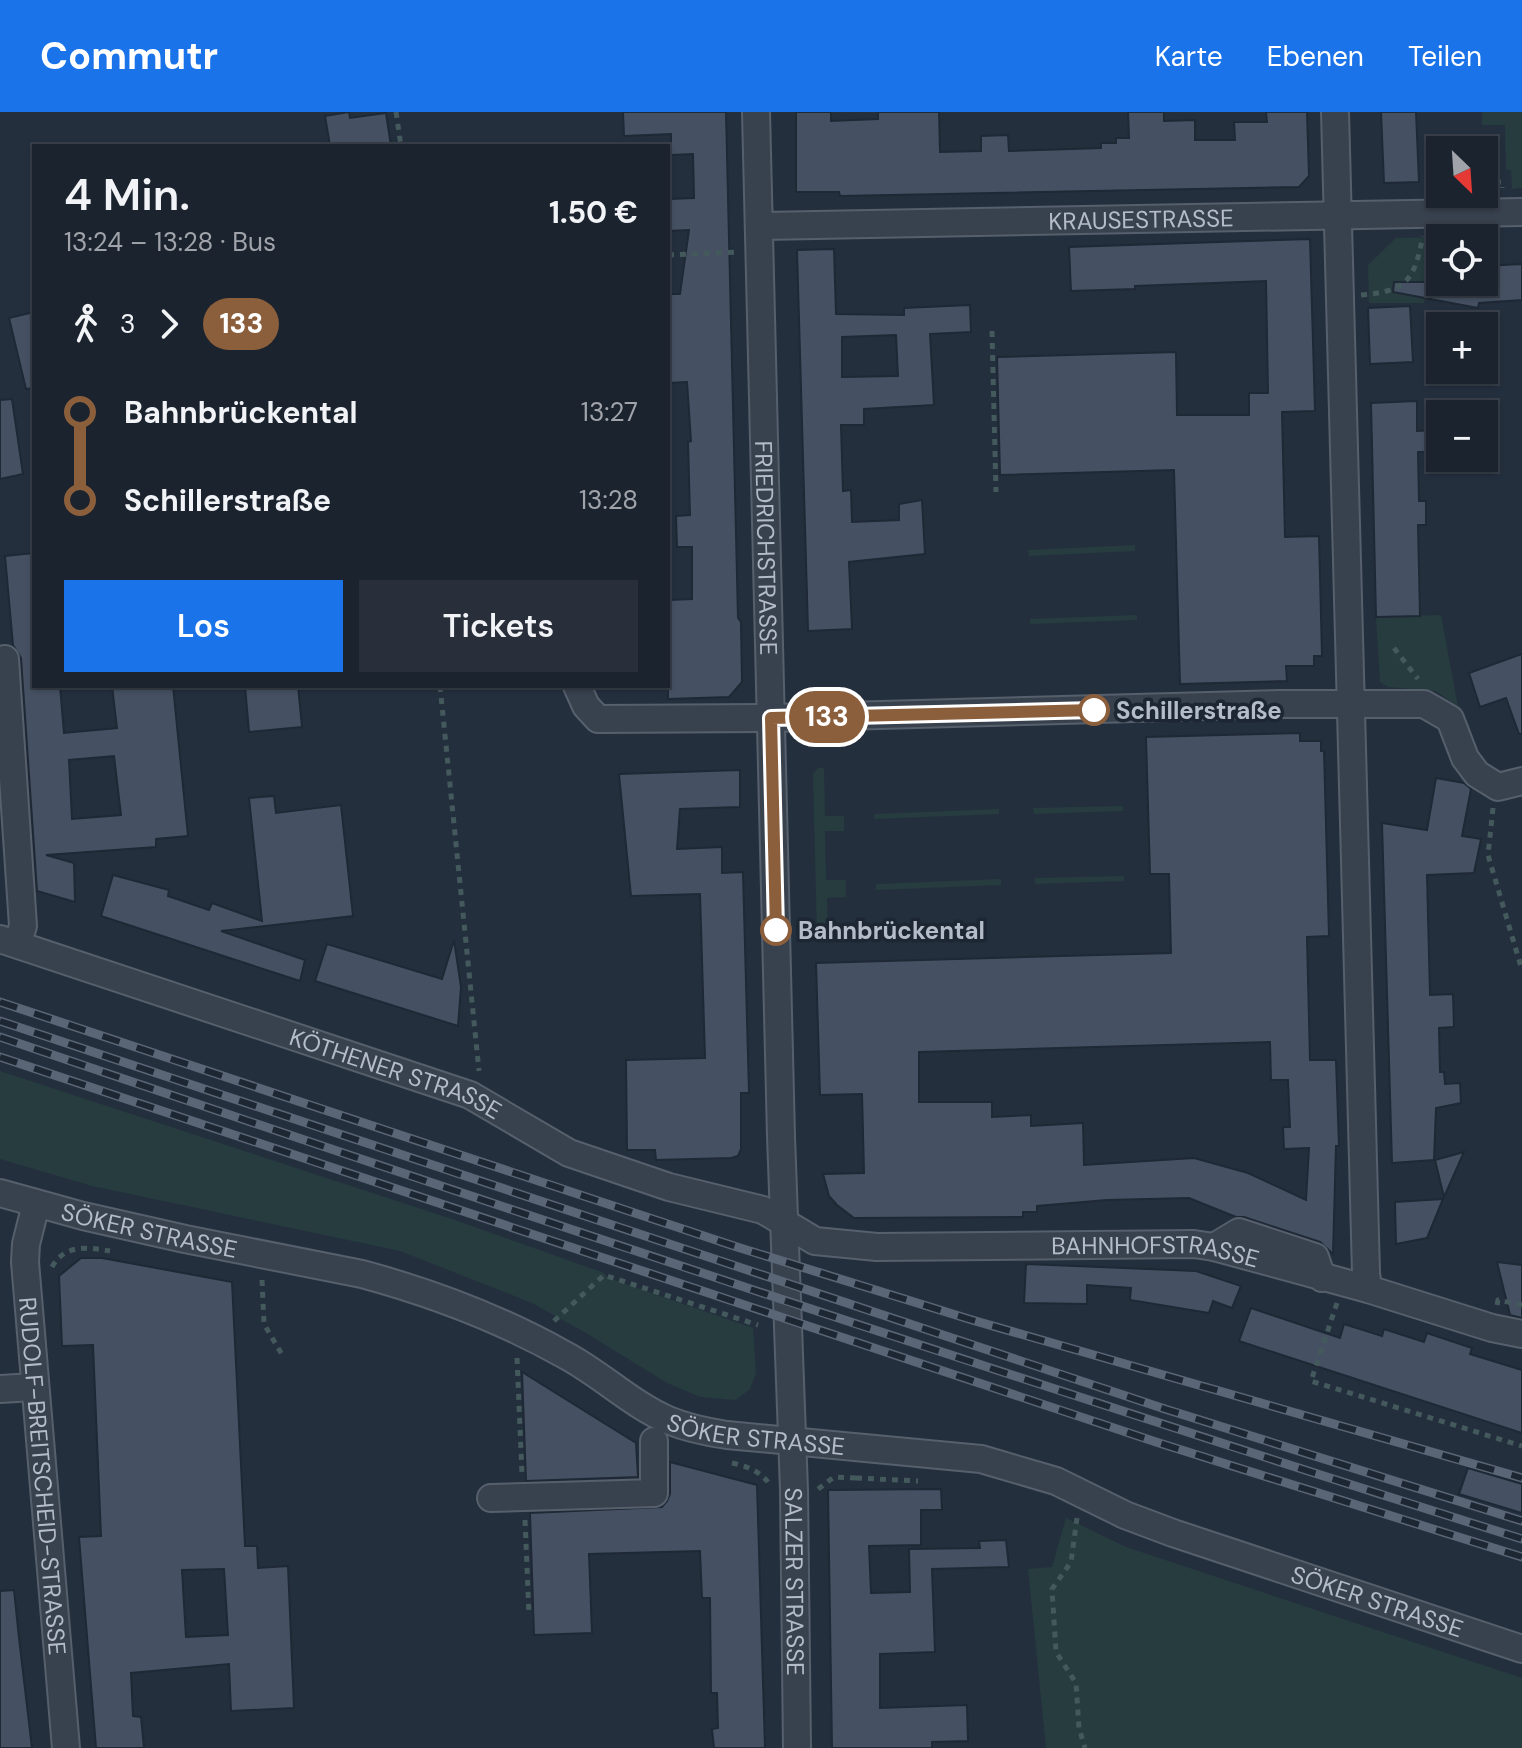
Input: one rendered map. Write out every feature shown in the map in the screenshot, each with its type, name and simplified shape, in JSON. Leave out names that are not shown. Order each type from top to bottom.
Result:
[{"type":"street","name":"FRIEDRICHSTRASSE","points":[[756,112],[785,1223]]},
{"type":"street","points":[[1335,112],[1366,1273],[1344,1283]]},
{"type":"street","name":"KRAUSESTRASSE","points":[[759,239],[1338,214],[1522,212]]},
{"type":"street","points":[[5,659],[23,926],[8,942]]},
{"type":"street","points":[[577,688],[586,706],[598,719],[1424,704],[1450,719],[1465,758],[1477,774],[1510,784]]},
{"type":"street","name":"KÖTHENER STRASSE","points":[[8,942],[470,1095],[569,1153],[669,1187],[763,1210],[785,1223]]},
{"type":"street","name":"SÖKER STRASSE","points":[[0,1193],[171,1236],[405,1285],[503,1322],[570,1357],[651,1412],[669,1421],[713,1433],[981,1459],[1015,1467],[1056,1481],[1158,1528],[1522,1649]]},
{"type":"street","name":"RUDOLF-BREITSCHEID-STRASSE","points":[[36,1204],[25,1262],[66,1748]]},
{"type":"street","name":"BAHNHOFSTRASSE","points":[[785,1223],[815,1241],[843,1245],[1194,1244],[1214,1247],[1522,1334]]},
{"type":"street","name":"SALZER STRASSE","points":[[785,1223],[797,1748]]},
{"type":"street","points":[[0,1389],[34,1387]]},
{"type":"street","points":[[491,1498],[654,1493],[654,1441]]},
{"type":"path","points":[[396,112],[401,144]]},
{"type":"path","points":[[1369,294],[1404,286],[1415,273],[1423,238]]},
{"type":"path","points":[[670,255],[759,239]]},
{"type":"path","points":[[992,331],[996,492]]},
{"type":"path","points":[[1394,648],[1413,675],[1428,684]]},
{"type":"path","points":[[440,688],[479,1070],[470,1095]]},
{"type":"path","points":[[1510,784],[1492,811],[1488,855],[1522,970]]},
{"type":"path","points":[[49,1274],[58,1257],[76,1248],[124,1253]]},
{"type":"path","points":[[554,1321],[604,1275],[758,1325]]},
{"type":"path","points":[[275,1283],[262,1280],[264,1324],[284,1358]]},
{"type":"path","points":[[1344,1283],[1311,1381],[1522,1446]]},
{"type":"path","points":[[507,1353],[531,1366]]},
{"type":"path","points":[[1077,1516],[1071,1562],[1052,1589],[1056,1652],[1076,1683],[1079,1728],[1085,1748]]},
{"type":"green space","points":[[1482,112],[1522,112],[1522,188],[1512,189],[1511,170],[1506,169],[1505,125],[1482,125]]},
{"type":"green space","points":[[1426,237],[1424,303],[1369,303],[1368,265],[1396,238]]},
{"type":"green space","points":[[1135,545],[1135,551],[1029,556],[1028,550]]},
{"type":"green space","points":[[1137,615],[1137,620],[1030,624],[1030,619]]},
{"type":"green space","points":[[1441,615],[1458,707],[1436,691],[1388,687],[1380,682],[1376,617]]},
{"type":"green space","points":[[818,768],[824,768],[825,816],[844,816],[844,831],[825,831],[826,880],[846,880],[846,897],[827,898],[828,937],[817,937],[813,774]]},
{"type":"green space","points":[[1123,806],[1123,811],[1034,814],[1033,808]]},
{"type":"green space","points":[[999,809],[999,814],[874,819],[874,814]]},
{"type":"green space","points":[[1124,876],[1124,881],[1035,884],[1035,878]]},
{"type":"green space","points":[[1001,879],[1001,885],[876,890],[876,884]]},
{"type":"green space","points":[[0,1071],[455,1220],[753,1328],[756,1373],[750,1389],[736,1400],[700,1397],[667,1383],[532,1303],[400,1251],[92,1186],[0,1159]]},
{"type":"green space","points":[[1066,1518],[1126,1547],[1522,1678],[1522,1748],[1046,1748],[1028,1569],[1052,1567]]},
{"type":"building","points":[[349,112],[350,118],[386,113],[391,144],[330,144],[325,116]]},
{"type":"building","points":[[623,112],[726,112],[742,682],[729,697],[668,699],[670,600],[692,599],[692,547],[677,547],[676,516],[690,515],[688,442],[691,441],[687,382],[670,383],[670,294],[680,294],[689,230],[670,231],[670,199],[694,198],[693,154],[671,155],[671,134],[624,136]]},
{"type":"building","points":[[796,112],[831,112],[831,121],[878,119],[878,112],[939,112],[940,152],[981,151],[981,136],[1008,135],[1009,151],[1101,148],[1101,143],[1116,143],[1116,138],[1129,138],[1128,112],[1164,112],[1164,121],[1195,120],[1195,140],[1235,140],[1234,122],[1267,122],[1266,112],[1307,112],[1309,176],[1299,187],[840,196],[839,192],[796,192]]},
{"type":"building","points":[[1381,112],[1416,112],[1419,182],[1384,183]]},
{"type":"building","points":[[1310,239],[1315,411],[1282,412],[1285,537],[1319,536],[1322,656],[1314,656],[1314,666],[1286,666],[1287,681],[1180,684],[1174,470],[1000,475],[997,357],[1176,352],[1177,415],[1249,415],[1249,393],[1268,393],[1266,281],[1071,291],[1069,247]]},
{"type":"building","points":[[834,249],[836,314],[904,315],[904,308],[970,305],[971,332],[930,334],[934,405],[864,409],[864,425],[841,425],[843,491],[851,490],[852,522],[899,520],[899,504],[922,500],[925,554],[849,562],[852,629],[808,631],[797,250]],"holes":[[[896,335],[898,376],[842,377],[842,337]]]},
{"type":"building","points":[[1522,264],[1522,300],[1479,303],[1478,308],[1393,292],[1394,282],[1426,282],[1426,296],[1498,296],[1498,265]]},
{"type":"building","points":[[1410,306],[1413,362],[1370,364],[1368,308]]},
{"type":"building","points":[[32,312],[32,388],[26,389],[9,318]]},
{"type":"building","points":[[12,399],[23,474],[0,479],[0,400]]},
{"type":"building","points":[[1417,401],[1417,431],[1426,431],[1426,452],[1418,452],[1419,501],[1426,501],[1426,525],[1418,525],[1420,616],[1376,617],[1371,403]]},
{"type":"building","points":[[32,553],[32,688],[60,688],[64,733],[117,728],[112,688],[173,688],[188,836],[156,839],[156,847],[46,855],[74,863],[75,902],[37,891],[21,658],[13,645],[5,556]],"holes":[[[114,756],[121,815],[72,819],[69,760]]]},
{"type":"building","points":[[1522,654],[1522,734],[1519,734],[1506,698],[1480,707],[1469,673]]},
{"type":"building","points":[[245,688],[298,688],[302,727],[249,732]]},
{"type":"building","points":[[1300,733],[1300,741],[1321,741],[1321,751],[1324,751],[1329,936],[1307,937],[1310,1060],[1336,1060],[1339,1146],[1336,1146],[1333,1254],[1320,1242],[1236,1217],[1189,1198],[1037,1206],[1037,1212],[1023,1212],[1023,1217],[854,1218],[829,1196],[823,1174],[864,1173],[862,1094],[820,1095],[816,963],[1171,953],[1169,874],[1150,874],[1146,737]],"holes":[[[1270,1042],[1271,1080],[1288,1080],[1290,1127],[1283,1127],[1284,1149],[1309,1148],[1306,1200],[1248,1173],[1194,1158],[1084,1165],[1083,1123],[1031,1126],[1031,1115],[992,1117],[992,1102],[919,1102],[919,1052]]]},
{"type":"building","points":[[740,770],[740,807],[680,809],[677,849],[722,847],[722,873],[743,872],[749,1093],[741,1093],[741,1149],[738,1156],[731,1158],[656,1160],[655,1150],[627,1150],[626,1060],[705,1058],[700,894],[631,896],[619,774]]},
{"type":"building","points":[[1436,778],[1464,783],[1471,789],[1462,836],[1481,839],[1474,873],[1427,875],[1430,995],[1453,994],[1454,1027],[1439,1028],[1440,1072],[1444,1072],[1445,1084],[1460,1083],[1461,1103],[1436,1108],[1434,1160],[1392,1163],[1382,823],[1427,830]]},
{"type":"building","points":[[274,796],[276,813],[341,805],[353,916],[221,931],[305,960],[300,981],[101,916],[113,875],[169,890],[168,896],[209,910],[212,903],[262,921],[249,798]]},
{"type":"building","points":[[454,940],[461,987],[458,1026],[315,981],[327,944],[442,979]]},
{"type":"building","points":[[1464,1152],[1444,1197],[1435,1160]]},
{"type":"building","points":[[1443,1199],[1427,1238],[1396,1244],[1395,1202]]},
{"type":"building","points":[[81,1258],[102,1258],[232,1282],[245,1546],[257,1546],[258,1568],[288,1566],[294,1708],[231,1711],[229,1664],[131,1673],[133,1716],[141,1717],[144,1748],[96,1748],[79,1537],[101,1536],[93,1345],[62,1346],[59,1276]],"holes":[[[224,1569],[228,1635],[186,1637],[182,1570]]]},
{"type":"building","points":[[1497,1262],[1522,1265],[1522,1318],[1510,1315]]},
{"type":"building","points":[[1026,1264],[1196,1271],[1241,1286],[1232,1308],[1213,1301],[1209,1313],[1130,1300],[1131,1288],[1087,1285],[1087,1304],[1024,1303]]},
{"type":"building","points":[[1251,1308],[1340,1338],[1344,1324],[1382,1336],[1384,1329],[1424,1342],[1427,1333],[1472,1348],[1470,1354],[1522,1370],[1522,1433],[1239,1341]]},
{"type":"building","points":[[522,1372],[636,1443],[638,1477],[526,1481]]},
{"type":"building","points":[[670,1462],[757,1485],[765,1748],[714,1748],[712,1729],[718,1728],[717,1693],[711,1693],[710,1598],[702,1598],[700,1551],[589,1554],[592,1633],[534,1635],[530,1513],[662,1507],[670,1494]]},
{"type":"building","points":[[1468,1468],[1522,1484],[1522,1513],[1459,1494]]},
{"type":"building","points":[[941,1489],[942,1510],[921,1510],[921,1545],[869,1546],[871,1593],[910,1592],[909,1549],[980,1548],[979,1541],[1006,1540],[1009,1567],[932,1569],[935,1652],[880,1654],[880,1708],[967,1705],[968,1741],[932,1742],[932,1748],[832,1748],[828,1490]]},
{"type":"building","points":[[14,1590],[32,1748],[0,1748],[0,1591]]},
{"type":"railway","points":[[0,1002],[737,1247],[972,1320],[1522,1478]]},
{"type":"railway","points":[[0,1021],[1165,1409],[1522,1521]]},
{"type":"railway","points":[[0,1037],[760,1292],[1522,1539]]},
{"type":"railway","points":[[0,1057],[1156,1442],[1522,1557]]},
{"type":"bus line","name":"133","points":[[776,930],[771,718],[1094,710]]},
{"type":"place","name":"Schillerstraße","points":[[1094,710]]},
{"type":"place","name":"Bahnbrückental","points":[[776,930]]}]
